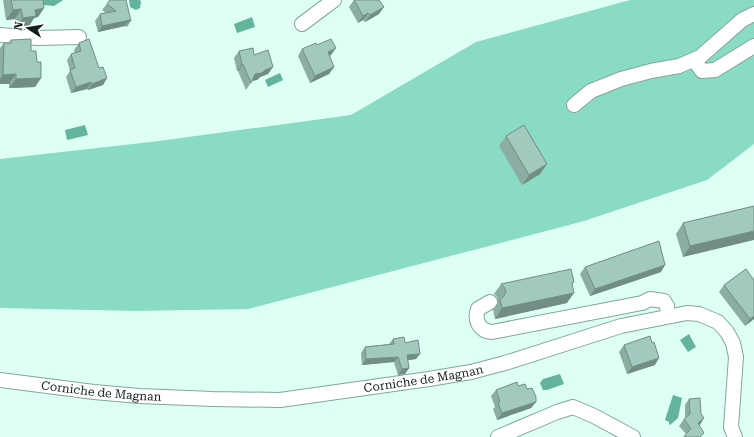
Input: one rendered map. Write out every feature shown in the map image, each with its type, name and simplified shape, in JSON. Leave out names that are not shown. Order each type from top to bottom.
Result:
[{"type":"street","points":[[302,24],[334,0]]},
{"type":"street","points":[[574,105],[591,91],[622,79],[651,71],[680,66],[700,57],[742,20],[754,14]]},
{"type":"street","points":[[0,35],[37,38],[79,37]]},
{"type":"street","points":[[694,60],[702,71],[715,70],[754,46]]},
{"type":"street","points":[[490,302],[478,309],[476,315],[477,322],[486,332],[642,303],[650,299],[664,302],[667,306],[668,316]]},
{"type":"street","name":"Corniche de Magnan","points":[[0,380],[139,396],[280,400],[471,372],[621,326],[687,313],[699,314],[718,322],[727,332],[733,343],[736,357],[731,427],[735,437]]},
{"type":"street","points":[[498,437],[557,412],[573,407],[594,416],[633,437]]},
{"type":"shaded area","points":[[43,0],[63,0],[54,6],[44,5]]},
{"type":"shaded area","points":[[129,0],[140,0],[140,8],[136,10],[130,7]]},
{"type":"shaded area","points":[[630,0],[754,0],[754,144],[707,180],[584,221],[248,309],[136,311],[0,308],[0,159],[159,141],[351,115],[476,42]]},
{"type":"shaded area","points":[[252,17],[255,27],[237,33],[234,24]]},
{"type":"shaded area","points":[[280,73],[283,80],[268,87],[265,80]]},
{"type":"shaded area","points":[[85,125],[88,135],[67,140],[65,130]]},
{"type":"shaded area","points":[[689,334],[696,347],[688,352],[680,340]]},
{"type":"shaded area","points":[[560,374],[564,384],[543,390],[540,383],[543,379]]},
{"type":"shaded area","points":[[673,395],[682,398],[678,418],[670,425],[669,422],[665,420]]},
{"type":"building","points":[[11,0],[43,0],[44,8],[35,10],[36,16],[23,18],[21,9],[13,10]]},
{"type":"building","points":[[110,0],[126,0],[131,21],[102,26],[100,14],[116,11],[107,4]]},
{"type":"building","points":[[354,0],[379,0],[384,7],[370,15],[368,13],[363,16]]},
{"type":"building","points":[[31,39],[31,51],[36,51],[37,62],[41,62],[41,78],[16,79],[16,74],[3,75],[4,43],[11,43],[11,40]]},
{"type":"building","points":[[89,39],[99,68],[103,67],[107,78],[92,84],[91,82],[76,87],[70,70],[75,68],[71,54],[81,51],[79,43]]},
{"type":"building","points":[[331,39],[336,48],[328,52],[334,67],[315,76],[302,49]]},
{"type":"building","points":[[253,48],[254,55],[268,50],[273,67],[262,73],[255,74],[251,83],[242,64],[239,51]]},
{"type":"building","points":[[524,125],[547,164],[529,175],[506,136]]},
{"type":"building","points":[[754,206],[754,231],[690,246],[683,223]]},
{"type":"building","points":[[659,241],[665,265],[595,289],[585,267]]},
{"type":"building","points":[[571,269],[574,282],[572,283],[574,293],[502,308],[500,300],[506,291],[501,284]]},
{"type":"building","points":[[746,269],[754,280],[754,316],[750,319],[724,285]]},
{"type":"building","points":[[650,336],[652,343],[654,342],[659,358],[632,367],[624,345]]},
{"type":"building","points":[[404,337],[405,343],[418,340],[420,354],[407,355],[409,368],[402,369],[398,357],[366,359],[365,347],[394,344],[393,339]]},
{"type":"building","points":[[517,382],[518,386],[525,384],[527,389],[532,388],[536,397],[536,402],[502,413],[498,403],[500,402],[496,390]]},
{"type":"building","points":[[700,398],[701,414],[704,418],[698,423],[704,433],[700,437],[686,437],[685,435],[691,429],[684,419],[690,414],[689,399]]}]
